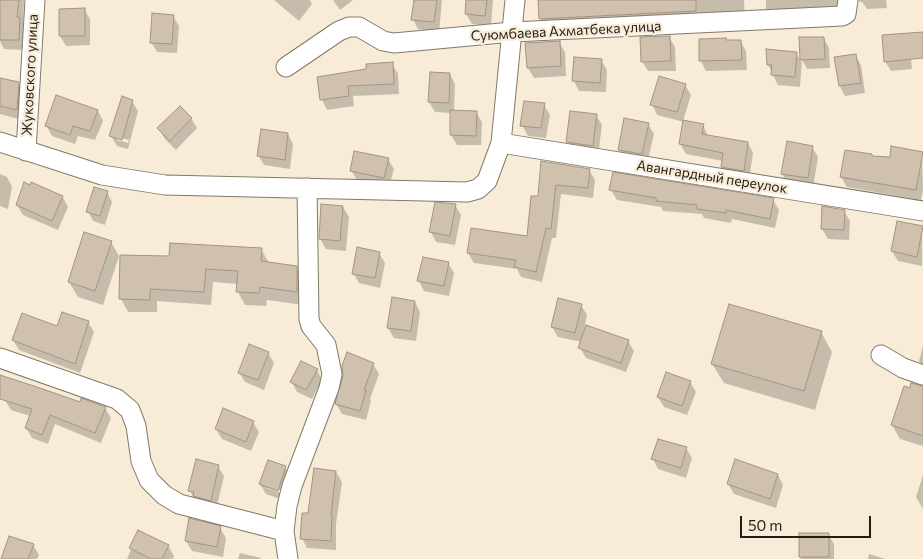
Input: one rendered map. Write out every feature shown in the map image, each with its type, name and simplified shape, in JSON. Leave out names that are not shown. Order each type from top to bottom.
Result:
[{"type":"street","name":"Жуковского улица","points":[[26,151],[35,0]]},
{"type":"street","points":[[0,142],[102,175],[165,185],[467,192],[478,189],[487,181],[501,143],[515,0]]},
{"type":"street","name":"Суюмбаева Ахматбека улица","points":[[286,67],[339,31],[348,27],[359,28],[389,43],[512,32],[842,16],[846,14],[848,0]]},
{"type":"street","name":"Авангардный переулок","points":[[501,143],[923,211]]},
{"type":"street","points":[[288,559],[284,531],[287,506],[292,486],[332,374],[326,345],[310,326],[309,319],[307,188]]},
{"type":"street","points":[[881,355],[903,368],[923,375]]},
{"type":"street","points":[[0,358],[118,399],[130,410],[136,426],[141,460],[149,480],[164,495],[179,504],[284,531]]},
{"type":"building","points":[[0,0],[19,0],[17,17],[20,18],[19,40],[0,40]]},
{"type":"building","points":[[414,0],[437,0],[434,22],[411,20]]},
{"type":"building","points":[[466,0],[487,0],[485,16],[465,14]]},
{"type":"building","points":[[538,0],[696,0],[696,11],[539,19]]},
{"type":"building","points":[[85,8],[85,36],[59,36],[59,9]]},
{"type":"building","points":[[152,13],[174,15],[172,44],[150,43]]},
{"type":"building","points":[[923,32],[923,58],[884,62],[882,35]]},
{"type":"building","points":[[670,36],[671,61],[641,62],[640,37]]},
{"type":"building","points":[[799,37],[824,37],[825,59],[800,60]]},
{"type":"building","points":[[726,38],[726,40],[741,40],[742,60],[699,61],[699,39]]},
{"type":"building","points":[[560,41],[561,66],[527,68],[525,43]]},
{"type":"building","points":[[766,49],[797,52],[795,77],[771,75],[772,65],[767,65]]},
{"type":"building","points":[[856,54],[861,83],[839,86],[834,57]]},
{"type":"building","points":[[574,57],[602,59],[600,83],[572,81]]},
{"type":"building","points":[[393,62],[394,84],[348,86],[349,96],[320,100],[317,77],[366,69],[366,64]]},
{"type":"building","points":[[430,72],[450,73],[449,103],[428,102]]},
{"type":"building","points":[[659,76],[686,84],[677,112],[650,105]]},
{"type":"building","points":[[0,78],[19,82],[17,110],[0,106]]},
{"type":"building","points":[[56,95],[98,110],[90,131],[73,126],[70,135],[45,126]]},
{"type":"building","points":[[122,96],[133,100],[122,140],[109,136]]},
{"type":"building","points":[[524,101],[545,103],[541,128],[520,126]]},
{"type":"building","points":[[180,106],[192,118],[170,141],[157,128]]},
{"type":"building","points":[[450,110],[477,111],[476,136],[450,135]]},
{"type":"building","points":[[570,111],[597,114],[593,146],[566,142]]},
{"type":"building","points":[[624,118],[649,123],[642,154],[618,150]]},
{"type":"building","points":[[683,120],[704,124],[702,134],[748,142],[744,171],[721,167],[723,153],[679,144]]},
{"type":"building","points":[[261,129],[288,133],[285,160],[257,156]]},
{"type":"building","points":[[787,141],[813,146],[808,178],[781,174]]},
{"type":"building","points":[[891,146],[923,152],[916,190],[840,177],[845,150],[872,154],[872,156],[890,157]]},
{"type":"building","points":[[354,151],[389,158],[384,178],[350,171]]},
{"type":"building","points":[[541,161],[590,169],[588,188],[556,185],[551,229],[546,228],[536,272],[514,267],[516,260],[467,253],[471,228],[527,236],[531,196],[538,196]]},
{"type":"building","points":[[613,172],[774,198],[770,219],[726,210],[726,213],[697,209],[697,205],[656,201],[656,198],[609,190]]},
{"type":"building","points":[[24,182],[30,185],[31,182],[63,196],[52,221],[16,205]]},
{"type":"building","points":[[94,187],[108,191],[100,216],[86,212]]},
{"type":"building","points":[[435,202],[456,204],[450,236],[429,232]]},
{"type":"building","points":[[321,204],[343,206],[340,241],[319,239]]},
{"type":"building","points":[[822,206],[845,210],[844,230],[821,229]]},
{"type":"building","points":[[897,221],[923,226],[917,257],[891,251]]},
{"type":"building","points":[[84,232],[112,241],[95,291],[68,282]]},
{"type":"building","points":[[170,243],[262,248],[261,261],[297,266],[297,292],[260,287],[259,293],[236,292],[238,271],[206,269],[204,292],[150,289],[150,300],[119,299],[120,255],[169,256]]},
{"type":"building","points":[[357,247],[380,252],[375,278],[352,274]]},
{"type":"building","points":[[423,257],[449,262],[444,286],[417,281]]},
{"type":"building","points":[[392,297],[415,301],[411,331],[387,328]]},
{"type":"building","points":[[558,298],[582,304],[575,333],[551,327]]},
{"type":"building","points":[[729,304],[822,331],[804,391],[711,364]]},
{"type":"building","points":[[62,312],[89,321],[75,364],[12,340],[22,313],[57,326]]},
{"type":"building","points":[[586,325],[629,340],[621,363],[578,348]]},
{"type":"building","points":[[249,344],[269,352],[258,380],[238,373]]},
{"type":"building","points":[[347,352],[374,363],[364,390],[366,390],[360,411],[335,404],[343,376],[342,366]]},
{"type":"building","points":[[301,361],[318,369],[306,390],[290,382]]},
{"type":"building","points":[[666,372],[691,381],[682,406],[657,397]]},
{"type":"building","points":[[0,375],[80,402],[81,398],[106,407],[95,433],[50,415],[42,435],[25,428],[32,409],[0,399]]},
{"type":"building","points":[[911,383],[923,386],[923,436],[891,425],[904,386],[910,388]]},
{"type":"building","points":[[223,408],[254,421],[246,442],[215,429]]},
{"type":"building","points":[[658,439],[687,447],[681,468],[651,459]]},
{"type":"building","points":[[196,459],[219,465],[211,501],[193,496],[194,492],[188,491]]},
{"type":"building","points":[[735,459],[778,474],[770,499],[727,484]]},
{"type":"building","points":[[268,460],[286,466],[278,491],[259,484]]},
{"type":"building","points":[[314,468],[336,471],[331,515],[331,541],[300,539],[302,513],[308,513]]},
{"type":"building","points":[[189,518],[221,526],[217,547],[185,541]]},
{"type":"building","points":[[138,530],[169,545],[162,559],[151,559],[129,548]]},
{"type":"building","points":[[799,533],[829,533],[829,557],[799,557]]},
{"type":"building","points":[[9,536],[34,544],[28,559],[1,559]]}]
